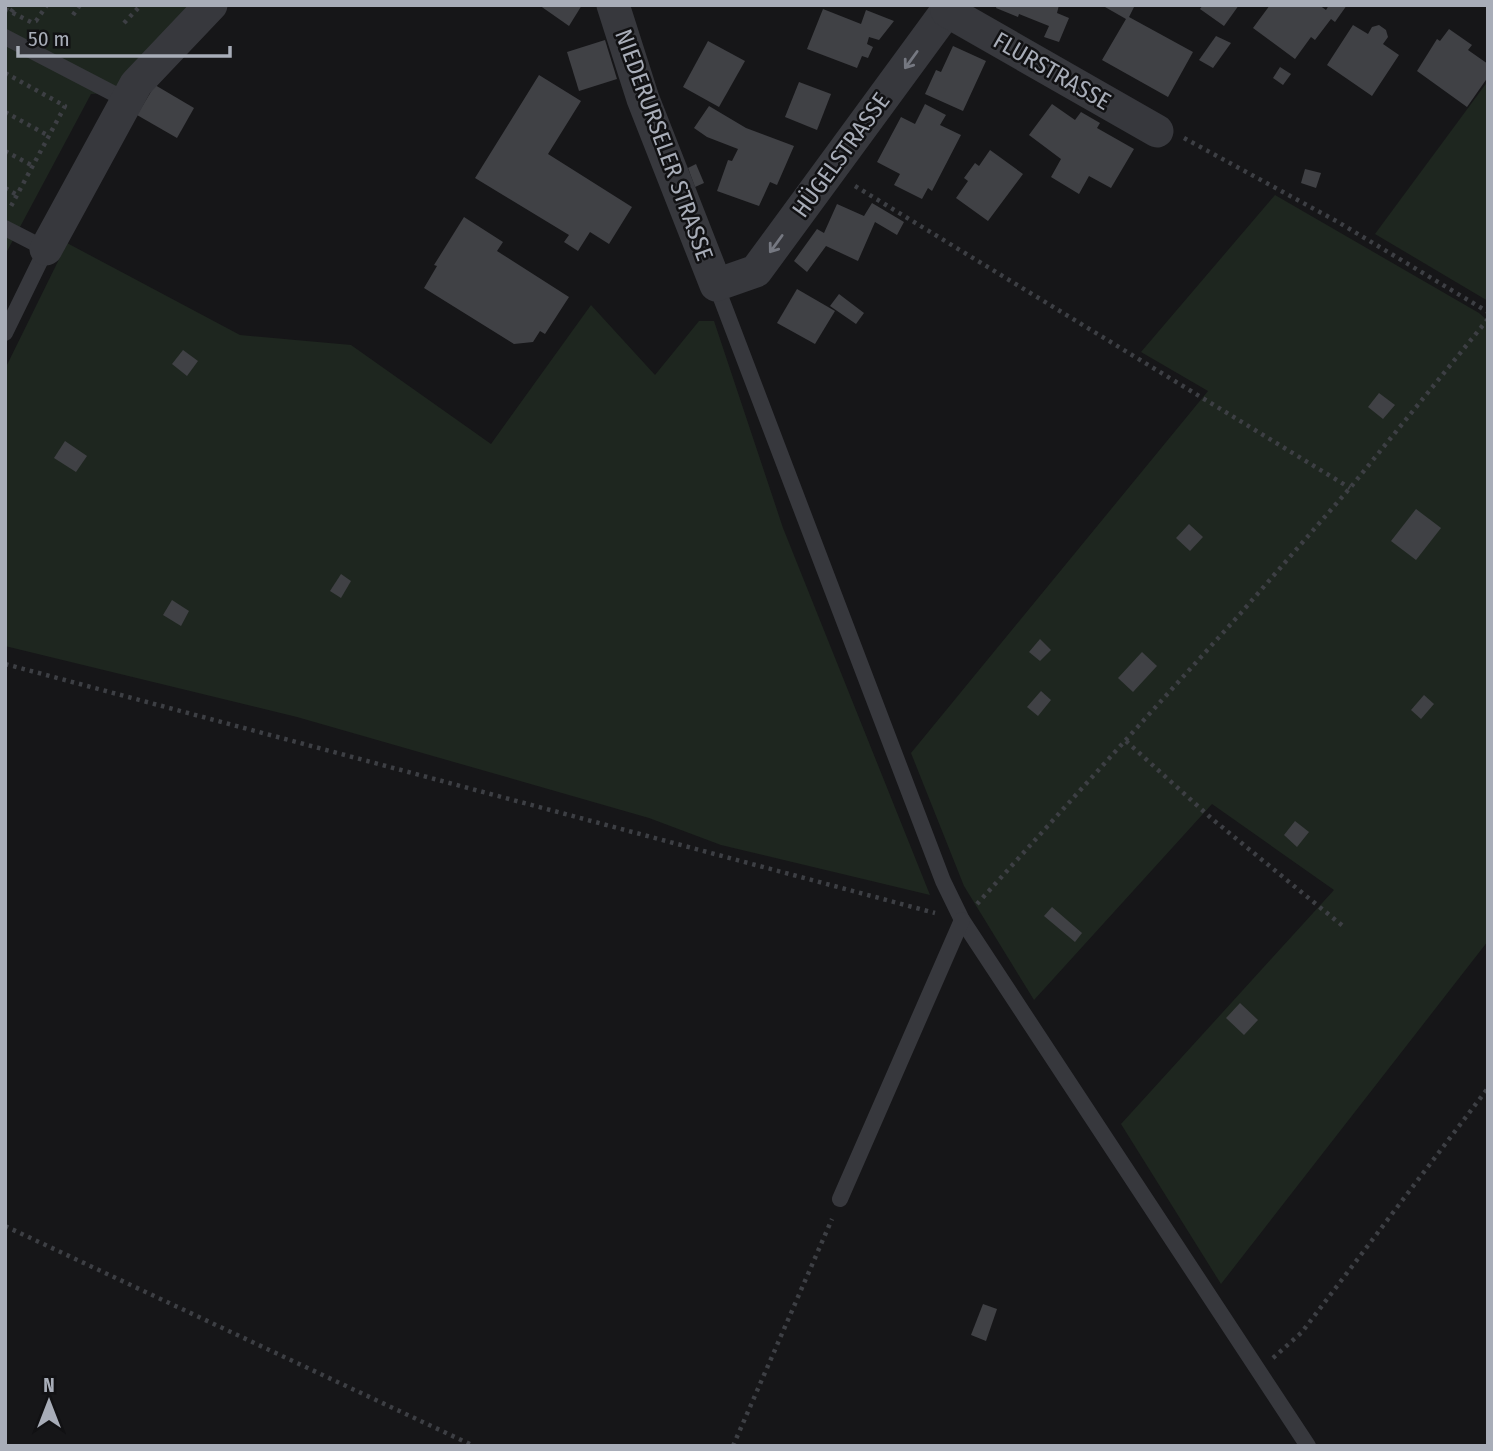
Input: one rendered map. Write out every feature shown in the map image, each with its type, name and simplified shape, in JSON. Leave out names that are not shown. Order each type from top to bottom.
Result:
[{"type":"street","points":[[46,249],[136,84],[211,5]]},
{"type":"street","name":"NIEDERURSELER STRASSE","points":[[614,5],[643,99],[716,285]]},
{"type":"street","name":"HÜGELSTRASSE","points":[[716,285],[756,271],[949,8]]},
{"type":"street","name":"FLURSTRASSE","points":[[949,8],[1157,131]]},
{"type":"lane","points":[[5,37],[126,100]]},
{"type":"lane","points":[[5,228],[46,249],[5,333]]},
{"type":"lane","points":[[716,285],[943,881],[962,920],[1308,1446]]},
{"type":"lane","points":[[840,1199],[962,920]]},
{"type":"path","points":[[11,12],[16,5]]},
{"type":"path","points":[[5,9],[31,22],[36,21],[47,5]]},
{"type":"path","points":[[73,15],[80,5]]},
{"type":"path","points":[[124,23],[141,5]]},
{"type":"path","points":[[5,73],[65,106],[5,218]]},
{"type":"path","points":[[5,112],[49,136]]},
{"type":"path","points":[[1157,131],[1175,133],[1338,222],[1488,312]]},
{"type":"path","points":[[5,151],[33,166]]},
{"type":"path","points":[[830,170],[1350,488]]},
{"type":"path","points":[[5,188],[17,195]]},
{"type":"path","points":[[5,664],[962,920],[1126,741],[1350,488],[1488,319]]},
{"type":"path","points":[[1126,741],[1211,818],[1344,927]]},
{"type":"path","points":[[1259,1372],[1302,1332],[1488,1088]]},
{"type":"path","points":[[733,1446],[840,1199]]},
{"type":"path","points":[[5,1226],[474,1446]]},
{"type":"shaded area","points":[[5,5],[197,5],[114,93],[91,94],[5,255]]},
{"type":"shaded area","points":[[1488,81],[1488,301],[1375,234]]},
{"type":"shaded area","points":[[1275,195],[1479,313],[1488,321],[1488,941],[1221,1284],[1121,1124],[1334,890],[1212,804],[1034,1000],[964,886],[911,753],[1208,391],[1141,352]]},
{"type":"shaded area","points":[[67,243],[240,335],[351,345],[491,444],[591,305],[655,375],[699,321],[714,321],[783,528],[930,895],[721,845],[649,818],[297,717],[5,646],[5,369]]},
{"type":"building","points":[[539,5],[582,5],[569,26]]},
{"type":"building","points":[[997,5],[1059,5],[1057,13],[1069,18],[1059,42],[1044,37],[1049,26],[1019,14],[1018,17],[996,8]]},
{"type":"building","points":[[1135,5],[1129,17],[1193,52],[1168,97],[1102,60],[1126,19],[1105,7]]},
{"type":"building","points":[[1203,5],[1239,5],[1224,26],[1200,9]]},
{"type":"building","points":[[1270,5],[1319,5],[1326,10],[1329,5],[1347,5],[1335,22],[1331,19],[1315,40],[1311,37],[1295,59],[1253,28]]},
{"type":"building","points":[[823,9],[861,24],[866,10],[894,21],[879,40],[869,37],[867,44],[873,47],[868,58],[862,56],[857,68],[807,49]]},
{"type":"building","points":[[1353,25],[1368,34],[1372,27],[1379,25],[1386,30],[1388,37],[1383,44],[1399,55],[1372,96],[1327,65]]},
{"type":"building","points":[[1449,29],[1472,45],[1468,50],[1488,64],[1488,77],[1467,107],[1417,71],[1437,39],[1440,41]]},
{"type":"building","points":[[1216,36],[1231,43],[1213,68],[1199,60]]},
{"type":"building","points":[[605,40],[617,79],[579,91],[567,52]]},
{"type":"building","points":[[708,41],[745,61],[719,107],[683,87]]},
{"type":"building","points":[[953,46],[986,61],[963,111],[925,94],[936,70],[941,72]]},
{"type":"building","points":[[1280,67],[1291,74],[1283,85],[1273,78]]},
{"type":"building","points":[[539,75],[581,101],[548,154],[632,207],[609,244],[590,232],[578,251],[564,242],[569,235],[475,178]]},
{"type":"building","points":[[799,82],[831,94],[817,130],[785,117]]},
{"type":"building","points":[[155,85],[194,108],[177,138],[137,115]]},
{"type":"building","points":[[925,104],[946,115],[940,125],[961,135],[932,191],[928,188],[922,199],[894,185],[900,174],[877,162],[901,117],[915,124]]},
{"type":"building","points":[[1052,104],[1075,120],[1081,112],[1100,123],[1097,128],[1134,149],[1111,188],[1089,176],[1079,194],[1051,177],[1061,159],[1029,135]]},
{"type":"building","points":[[709,106],[746,128],[794,146],[777,185],[770,182],[759,206],[717,191],[728,160],[732,161],[738,149],[707,137],[694,128]]},
{"type":"building","points":[[990,150],[1023,174],[988,221],[956,198],[968,181],[964,178],[975,163],[979,166]]},
{"type":"building","points":[[696,164],[704,183],[695,187],[688,168]]},
{"type":"building","points":[[1305,169],[1321,173],[1316,188],[1301,183]]},
{"type":"building","points":[[872,203],[904,222],[897,235],[875,222],[858,261],[826,246],[807,272],[794,261],[817,229],[824,233],[837,204],[864,216]]},
{"type":"building","points":[[464,217],[503,242],[497,251],[569,297],[545,334],[540,331],[533,342],[514,344],[424,288],[437,266],[434,265]]},
{"type":"building","points":[[797,289],[835,311],[815,344],[777,323]]},
{"type":"building","points":[[839,294],[864,313],[856,324],[830,306]]},
{"type":"building","points":[[183,350],[198,361],[187,376],[172,364]]},
{"type":"building","points":[[1379,393],[1395,405],[1383,419],[1368,407]]},
{"type":"building","points":[[65,441],[87,456],[76,472],[54,458]]},
{"type":"building","points":[[1416,509],[1441,528],[1416,560],[1391,541]]},
{"type":"building","points":[[1189,524],[1203,537],[1190,551],[1176,538]]},
{"type":"building","points":[[341,574],[351,581],[341,598],[330,591]]},
{"type":"building","points":[[172,600],[189,611],[181,626],[163,615]]},
{"type":"building","points":[[1040,639],[1051,650],[1040,661],[1029,652]]},
{"type":"building","points":[[1142,652],[1157,666],[1133,692],[1118,678]]},
{"type":"building","points":[[1041,691],[1051,700],[1038,716],[1027,707]]},
{"type":"building","points":[[1424,695],[1434,704],[1421,719],[1411,710]]},
{"type":"building","points":[[1295,821],[1309,832],[1297,847],[1284,835]]},
{"type":"building","points":[[1052,907],[1082,933],[1075,942],[1044,916]]},
{"type":"building","points":[[1240,1003],[1258,1020],[1244,1035],[1226,1018]]},
{"type":"building","points":[[983,1304],[997,1309],[986,1341],[971,1335]]}]
